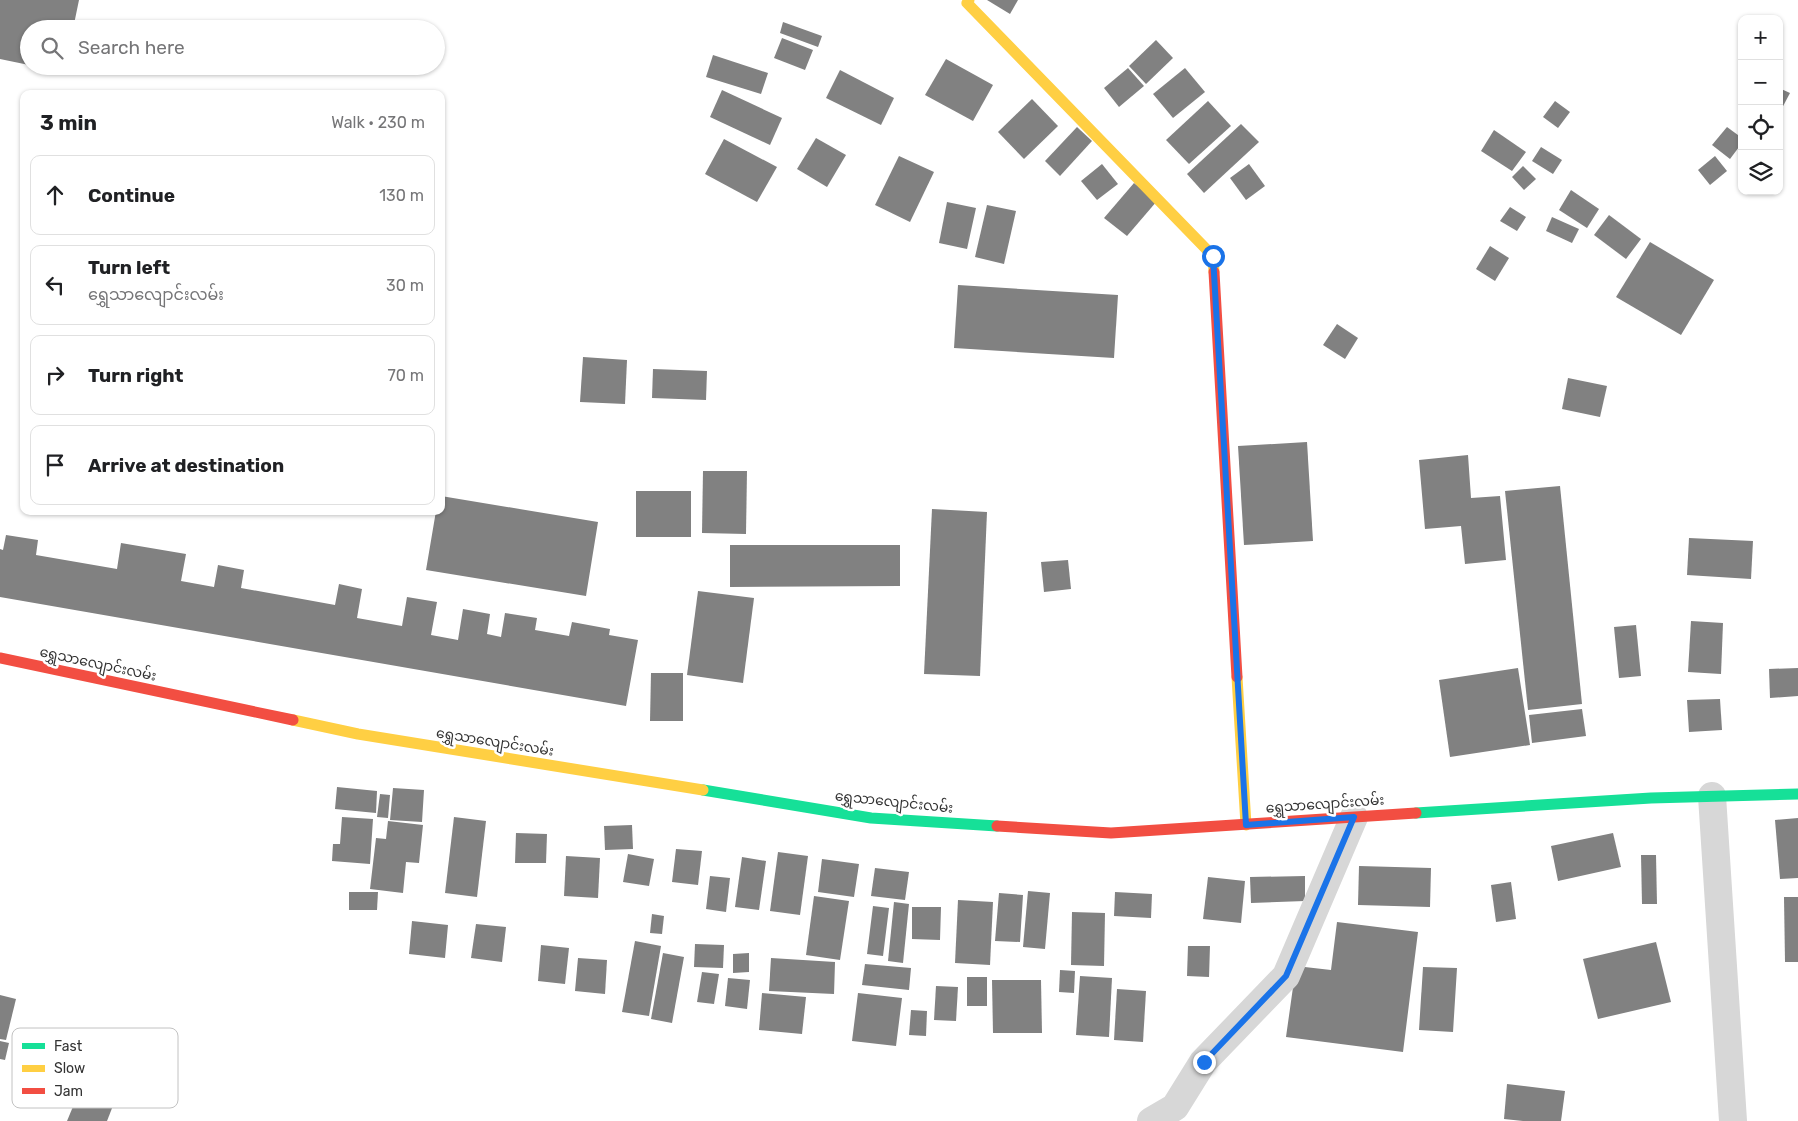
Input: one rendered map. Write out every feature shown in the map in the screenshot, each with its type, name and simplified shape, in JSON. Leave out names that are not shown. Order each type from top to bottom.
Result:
[{"type":"street","points":[[969,0],[967,3],[1213,256],[1246,825]]},
{"type":"street","name":"ရွှေသာလျောင်းလမ်း","points":[[0,658],[358,734],[871,818],[1111,833],[1651,798],[1798,794]]},
{"type":"street","points":[[1712,796],[1733,1121]]},
{"type":"street","points":[[1151,1121],[1174,1114],[1204,1062],[1286,976],[1354,817]]},
{"type":"building","points":[[0,0],[79,0],[75,20],[20,20],[20,63],[0,59]]},
{"type":"building","points":[[987,0],[1018,0],[1010,14]]},
{"type":"building","points":[[783,22],[822,36],[818,47],[780,33]]},
{"type":"building","points":[[782,38],[813,50],[805,70],[774,58]]},
{"type":"building","points":[[1156,40],[1173,58],[1146,84],[1129,66]]},
{"type":"building","points":[[713,55],[768,73],[761,94],[706,77]]},
{"type":"building","points":[[946,59],[993,85],[973,121],[925,95]]},
{"type":"building","points":[[1128,68],[1144,86],[1119,107],[1104,88]]},
{"type":"building","points":[[1185,68],[1205,92],[1173,118],[1153,94]]},
{"type":"building","points":[[840,70],[894,98],[881,125],[826,98]]},
{"type":"building","points":[[722,90],[782,118],[770,145],[710,117]]},
{"type":"building","points":[[1783,90],[1790,93],[1783,106]]},
{"type":"building","points":[[1032,99],[1058,126],[1024,159],[998,132]]},
{"type":"building","points":[[1208,101],[1231,126],[1189,164],[1166,140]]},
{"type":"building","points":[[1555,101],[1570,112],[1558,128],[1543,117]]},
{"type":"building","points":[[1241,124],[1259,142],[1204,193],[1187,174]]},
{"type":"building","points":[[1077,127],[1092,141],[1060,176],[1045,161]]},
{"type":"building","points":[[1727,127],[1738,135],[1738,148],[1730,159],[1712,145]]},
{"type":"building","points":[[1494,130],[1526,152],[1512,171],[1481,151]]},
{"type":"building","points":[[816,138],[846,155],[827,187],[797,169]]},
{"type":"building","points":[[724,139],[777,167],[757,202],[705,174]]},
{"type":"building","points":[[1541,147],[1562,160],[1553,174],[1532,161]]},
{"type":"building","points":[[899,156],[934,172],[910,222],[875,205]]},
{"type":"building","points":[[1715,156],[1727,171],[1710,185],[1698,170]]},
{"type":"building","points":[[1102,164],[1118,184],[1097,200],[1081,181]]},
{"type":"building","points":[[1249,164],[1265,186],[1246,200],[1230,178]]},
{"type":"building","points":[[1523,166],[1536,179],[1524,190],[1512,177]]},
{"type":"building","points":[[1134,183],[1157,201],[1127,236],[1104,218]]},
{"type":"building","points":[[1571,190],[1599,209],[1587,228],[1559,210]]},
{"type":"building","points":[[947,202],[976,208],[967,249],[939,243]]},
{"type":"building","points":[[987,205],[1016,211],[1004,264],[975,257]]},
{"type":"building","points":[[1510,207],[1526,217],[1517,231],[1500,221]]},
{"type":"building","points":[[1609,215],[1641,239],[1626,259],[1594,235]]},
{"type":"building","points":[[1552,217],[1579,229],[1572,243],[1546,231]]},
{"type":"building","points":[[1650,242],[1714,280],[1681,335],[1616,297]]},
{"type":"building","points":[[1490,246],[1509,258],[1495,281],[1476,269]]},
{"type":"building","points":[[958,285],[1118,295],[1114,358],[954,348]]},
{"type":"building","points":[[1337,324],[1358,338],[1345,359],[1323,345]]},
{"type":"building","points":[[583,357],[627,360],[625,404],[580,402]]},
{"type":"building","points":[[653,369],[707,371],[706,400],[652,398]]},
{"type":"building","points":[[1568,378],[1607,386],[1600,417],[1562,409]]},
{"type":"building","points":[[1307,442],[1313,541],[1244,545],[1238,446]]},
{"type":"building","points":[[1468,455],[1471,498],[1500,496],[1506,560],[1465,564],[1461,526],[1425,529],[1419,460]]},
{"type":"building","points":[[703,471],[747,471],[746,534],[702,533]]},
{"type":"building","points":[[1560,486],[1582,704],[1528,710],[1505,491]]},
{"type":"building","points":[[636,491],[691,491],[691,537],[636,537]]},
{"type":"building","points":[[445,497],[598,522],[586,596],[426,570],[435,515],[445,515]]},
{"type":"building","points":[[932,509],[987,512],[980,676],[924,674]]},
{"type":"building","points":[[6,535],[38,540],[36,555],[117,569],[121,543],[186,554],[181,581],[214,587],[218,565],[244,570],[241,588],[335,605],[339,584],[362,589],[357,618],[402,626],[407,597],[437,602],[431,635],[458,640],[463,609],[490,614],[487,634],[501,637],[505,613],[537,618],[535,630],[569,636],[572,622],[610,629],[609,635],[638,640],[626,706],[0,597],[0,549],[3,550]]},
{"type":"building","points":[[1689,538],[1753,541],[1751,579],[1687,575]]},
{"type":"building","points":[[730,545],[900,545],[900,586],[730,587]]},
{"type":"building","points":[[1068,560],[1071,589],[1044,592],[1041,562]]},
{"type":"building","points":[[698,591],[754,598],[743,683],[687,675]]},
{"type":"building","points":[[1691,621],[1723,623],[1721,674],[1688,672]]},
{"type":"building","points":[[1636,625],[1641,676],[1619,678],[1614,627]]},
{"type":"building","points":[[1518,668],[1530,745],[1450,757],[1439,680]]},
{"type":"building","points":[[1798,668],[1798,696],[1770,698],[1769,669]]},
{"type":"building","points":[[651,673],[683,673],[683,721],[650,721]]},
{"type":"building","points":[[1720,699],[1722,730],[1689,732],[1687,700]]},
{"type":"building","points":[[1582,709],[1586,736],[1532,743],[1529,715]]},
{"type":"building","points":[[337,787],[377,791],[376,813],[335,809]]},
{"type":"building","points":[[393,788],[424,790],[422,822],[390,820]]},
{"type":"building","points":[[380,794],[390,795],[388,818],[377,817]]},
{"type":"building","points":[[342,817],[373,819],[370,864],[332,861],[333,844],[340,844]]},
{"type":"building","points":[[454,817],[486,821],[477,897],[445,893]]},
{"type":"building","points":[[1798,818],[1798,878],[1780,879],[1775,820]]},
{"type":"building","points":[[388,821],[423,825],[419,863],[406,862],[403,893],[370,889],[376,838],[386,839]]},
{"type":"building","points":[[632,825],[633,849],[605,850],[604,826]]},
{"type":"building","points":[[516,833],[547,834],[546,863],[515,863]]},
{"type":"building","points":[[1613,833],[1621,867],[1558,881],[1551,846]]},
{"type":"building","points":[[676,849],[702,851],[698,885],[672,882]]},
{"type":"building","points":[[778,852],[808,856],[800,915],[770,911]]},
{"type":"building","points":[[628,854],[654,859],[649,886],[623,882]]},
{"type":"building","points":[[1641,855],[1656,855],[1657,904],[1642,904]]},
{"type":"building","points":[[566,856],[600,858],[598,898],[564,896]]},
{"type":"building","points":[[742,857],[766,861],[759,910],[735,907]]},
{"type":"building","points":[[822,859],[859,864],[854,897],[818,892]]},
{"type":"building","points":[[1359,866],[1431,868],[1430,907],[1358,905]]},
{"type":"building","points":[[875,868],[909,872],[905,900],[871,896]]},
{"type":"building","points":[[710,876],[730,878],[726,912],[706,909]]},
{"type":"building","points":[[1305,876],[1305,901],[1251,903],[1250,877]]},
{"type":"building","points":[[1208,877],[1245,881],[1241,923],[1203,919]]},
{"type":"building","points":[[1511,882],[1516,919],[1496,922],[1491,885]]},
{"type":"building","points":[[1028,891],[1050,893],[1045,949],[1023,947]]},
{"type":"building","points":[[349,892],[378,892],[377,910],[349,910]]},
{"type":"building","points":[[1115,892],[1152,894],[1151,918],[1114,916]]},
{"type":"building","points":[[999,893],[1023,895],[1020,942],[995,941]]},
{"type":"building","points":[[814,896],[849,901],[840,960],[806,955]]},
{"type":"building","points":[[1784,897],[1798,897],[1798,962],[1785,962]]},
{"type":"building","points":[[958,900],[993,902],[990,965],[955,963]]},
{"type":"building","points":[[894,902],[909,904],[903,963],[888,961]]},
{"type":"building","points":[[873,906],[889,908],[883,956],[867,954]]},
{"type":"building","points":[[912,907],[941,907],[940,940],[912,939]]},
{"type":"building","points":[[1072,912],[1105,913],[1104,966],[1071,965]]},
{"type":"building","points":[[652,914],[664,916],[662,934],[650,933]]},
{"type":"building","points":[[412,921],[448,925],[445,958],[409,954]]},
{"type":"building","points":[[1337,922],[1418,932],[1403,1052],[1286,1037],[1296,966],[1331,970]]},
{"type":"building","points":[[476,924],[506,927],[502,962],[471,958]]},
{"type":"building","points":[[635,941],[661,946],[649,1016],[622,1012]]},
{"type":"building","points":[[1656,942],[1671,1002],[1598,1019],[1583,959]]},
{"type":"building","points":[[695,944],[724,945],[723,968],[694,967]]},
{"type":"building","points":[[541,945],[569,948],[565,984],[538,981]]},
{"type":"building","points":[[1188,946],[1210,946],[1209,977],[1187,976]]},
{"type":"building","points":[[663,953],[684,957],[672,1023],[651,1019]]},
{"type":"building","points":[[749,953],[749,972],[733,973],[733,954]]},
{"type":"building","points":[[578,958],[607,960],[605,994],[575,991]]},
{"type":"building","points":[[771,958],[835,962],[834,994],[769,991]]},
{"type":"building","points":[[865,964],[911,968],[909,990],[862,985]]},
{"type":"building","points":[[1423,967],[1457,968],[1453,1032],[1419,1030]]},
{"type":"building","points":[[1060,970],[1075,971],[1074,993],[1059,992]]},
{"type":"building","points":[[702,972],[719,974],[714,1004],[697,1002]]},
{"type":"building","points":[[1080,976],[1112,978],[1109,1037],[1076,1035]]},
{"type":"building","points":[[967,977],[987,977],[987,1006],[967,1006]]},
{"type":"building","points":[[728,978],[750,980],[747,1009],[725,1006]]},
{"type":"building","points":[[992,980],[1041,980],[1042,1033],[993,1033]]},
{"type":"building","points":[[936,986],[958,987],[956,1021],[934,1020]]},
{"type":"building","points":[[1117,989],[1146,991],[1143,1042],[1114,1040]]},
{"type":"building","points":[[762,993],[806,997],[802,1034],[759,1030]]},
{"type":"building","points":[[858,993],[902,998],[896,1046],[852,1041]]},
{"type":"building","points":[[0,995],[16,999],[6,1040],[0,1039]]},
{"type":"building","points":[[911,1010],[927,1011],[926,1036],[909,1035]]},
{"type":"building","points":[[0,1041],[9,1043],[5,1060],[0,1059]]},
{"type":"building","points":[[1507,1084],[1565,1091],[1561,1121],[1504,1119]]},
{"type":"building","points":[[72,1108],[112,1108],[107,1121],[67,1121]]},
{"type":"traffic: fast","points":[[703,790],[871,818],[997,826]]},
{"type":"traffic: fast","points":[[1416,813],[1651,798],[1798,794]]},
{"type":"traffic: slow","points":[[969,0],[967,3],[1213,256],[1214,272]]},
{"type":"traffic: slow","points":[[1237,677],[1246,825]]},
{"type":"traffic: slow","points":[[293,720],[358,734],[703,790]]},
{"type":"traffic: jam","points":[[1214,272],[1237,677]]},
{"type":"traffic: jam","points":[[0,658],[293,720]]},
{"type":"traffic: jam","points":[[997,826],[1111,833],[1416,813]]},
{"type":"route","points":[[1204,1062],[1286,976],[1354,817],[1246,825],[1213,256]]}]
